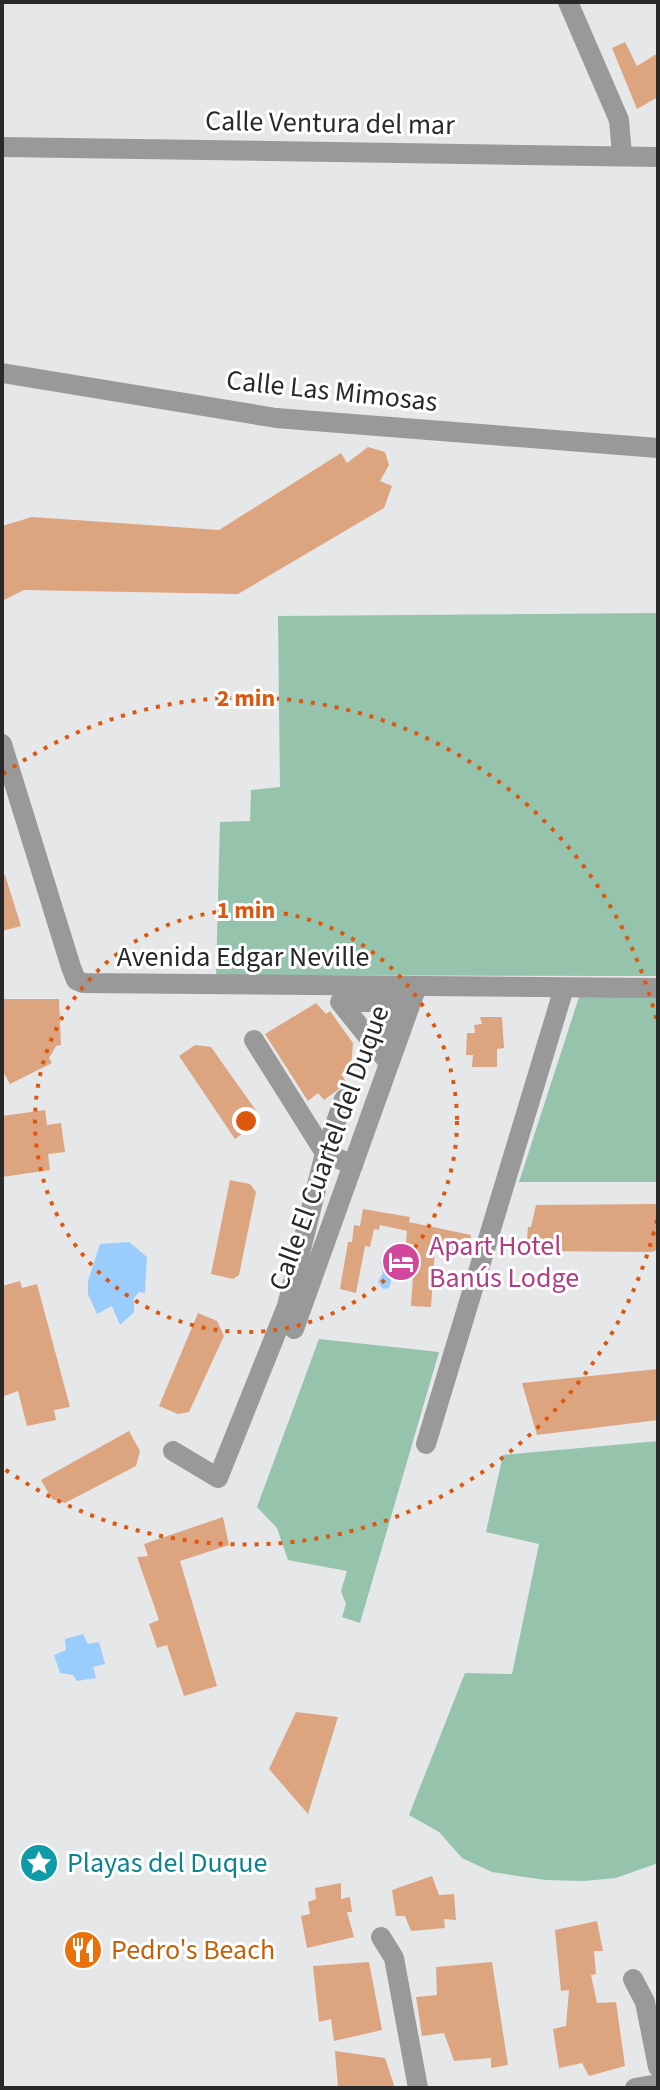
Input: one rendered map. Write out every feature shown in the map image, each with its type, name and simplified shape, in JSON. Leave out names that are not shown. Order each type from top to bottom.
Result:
[{"type":"street","points":[[568,2],[619,120],[622,155]]},
{"type":"street","name":"Calle Ventura del mar","points":[[2,147],[658,157]]},
{"type":"street","name":"Calle Las Mimosas","points":[[2,373],[276,418],[658,448]]},
{"type":"street","name":"Avenida Edgar Neville","points":[[2,744],[76,980],[96,985],[658,988]]},
{"type":"street","name":"Calle El Cuartel del Duque","points":[[294,1329],[353,1165],[383,1055],[417,986]]},
{"type":"street","points":[[426,1444],[564,988]]},
{"type":"street","points":[[254,1040],[325,1153],[353,1165]]},
{"type":"street","points":[[173,1451],[218,1478],[287,1306],[325,1153],[344,1099]]},
{"type":"street","points":[[381,1937],[394,1958],[418,2088]]},
{"type":"street","points":[[633,1979],[645,2002],[658,2067]]},
{"type":"street","points":[[635,2088],[658,2084]]},
{"type":"green space","points":[[658,613],[658,976],[216,975],[220,822],[250,821],[251,790],[280,787],[278,616]]},
{"type":"green space","points":[[581,991],[658,992],[658,1182],[519,1182]]},
{"type":"green space","points":[[319,1339],[439,1352],[360,1623],[342,1617],[346,1604],[341,1591],[347,1571],[288,1560],[277,1528],[257,1507]]},
{"type":"green space","points":[[658,1441],[658,1863],[616,1878],[584,1881],[545,1880],[492,1872],[462,1858],[439,1832],[409,1815],[465,1673],[512,1674],[539,1544],[486,1532],[503,1455]]},
{"type":"water","points":[[129,1242],[147,1257],[145,1293],[139,1292],[134,1298],[134,1312],[120,1325],[112,1306],[97,1314],[88,1294],[88,1281],[100,1244]]},
{"type":"water","points":[[390,1257],[396,1265],[389,1288],[383,1289],[378,1282],[383,1273],[380,1262]]},
{"type":"water","points":[[83,1634],[88,1644],[99,1642],[105,1664],[93,1667],[96,1678],[77,1681],[73,1675],[60,1673],[54,1655],[66,1650],[65,1639]]},
{"type":"building","points":[[625,42],[637,66],[658,53],[658,97],[637,109],[612,48]]},
{"type":"building","points":[[368,447],[385,452],[389,465],[380,481],[392,486],[384,508],[238,594],[24,590],[2,601],[2,526],[32,517],[219,530],[341,453],[347,463]]},
{"type":"building","points":[[5,875],[21,926],[2,931],[2,876]]},
{"type":"building","points":[[2,999],[59,999],[61,1045],[56,1046],[49,1058],[52,1063],[10,1084],[2,1070]]},
{"type":"building","points":[[316,1003],[326,1014],[330,1011],[353,1043],[351,1068],[341,1074],[347,1083],[324,1100],[318,1093],[308,1101],[265,1034]]},
{"type":"building","points":[[480,1017],[502,1017],[504,1048],[497,1049],[497,1067],[472,1067],[473,1055],[466,1055],[467,1033],[475,1033],[474,1025],[482,1024]]},
{"type":"building","points":[[195,1045],[211,1047],[257,1112],[252,1127],[235,1139],[179,1056]]},
{"type":"building","points":[[45,1110],[47,1125],[61,1123],[65,1152],[48,1154],[50,1170],[2,1177],[2,1116]]},
{"type":"building","points":[[230,1180],[250,1184],[256,1192],[239,1275],[233,1279],[211,1274]]},
{"type":"building","points":[[658,1204],[658,1250],[526,1251],[528,1227],[531,1227],[536,1205]]},
{"type":"building","points":[[363,1209],[410,1217],[409,1222],[471,1235],[468,1254],[435,1248],[431,1307],[411,1306],[415,1245],[406,1243],[407,1231],[380,1225],[379,1230],[374,1229],[370,1247],[365,1246],[356,1293],[340,1289],[348,1242],[352,1242],[354,1225],[360,1226]]},
{"type":"building","points":[[20,1281],[22,1288],[37,1284],[70,1407],[54,1410],[56,1420],[27,1426],[18,1391],[4,1396],[2,1388],[2,1286]]},
{"type":"building","points":[[198,1313],[217,1321],[224,1336],[189,1412],[178,1414],[159,1406]]},
{"type":"building","points":[[658,1369],[658,1420],[537,1435],[522,1383]]},
{"type":"building","points":[[129,1431],[140,1451],[136,1466],[65,1503],[52,1499],[41,1480]]},
{"type":"building","points":[[223,1517],[229,1545],[180,1561],[217,1686],[184,1696],[167,1645],[157,1648],[149,1624],[159,1620],[137,1557],[148,1556],[144,1544]]},
{"type":"building","points":[[296,1712],[338,1717],[308,1814],[269,1769]]},
{"type":"building","points":[[432,1876],[439,1895],[454,1894],[456,1920],[444,1919],[445,1928],[411,1931],[405,1916],[396,1916],[392,1890]]},
{"type":"building","points":[[341,1883],[341,1899],[350,1897],[352,1912],[347,1912],[354,1937],[307,1948],[301,1916],[310,1914],[308,1902],[316,1899],[315,1888]]},
{"type":"building","points":[[597,1921],[603,1951],[594,1951],[596,1974],[591,1975],[597,2003],[616,2002],[625,2066],[589,2076],[582,2063],[559,2068],[553,2029],[566,2026],[569,1990],[561,1991],[555,1930]]},
{"type":"building","name":"Pedro's Beach","points":[[89,1932],[99,1960],[76,1966],[67,1939]]},
{"type":"building","points":[[369,1962],[382,2030],[334,2041],[331,2019],[319,2022],[313,1966]]},
{"type":"building","points":[[492,1962],[508,2065],[491,2068],[491,2058],[454,2061],[444,2033],[422,2036],[416,1997],[437,1995],[436,1967]]},
{"type":"building","points":[[335,2051],[385,2058],[395,2088],[338,2087]]},
{"type":"place","name":"Apart Hotel Banús Lodge","points":[[401,1262]]},
{"type":"place","name":"Playas del Duque","points":[[39,1863]]},
{"type":"place","name":"Pedro's Beach","points":[[83,1950]]}]
